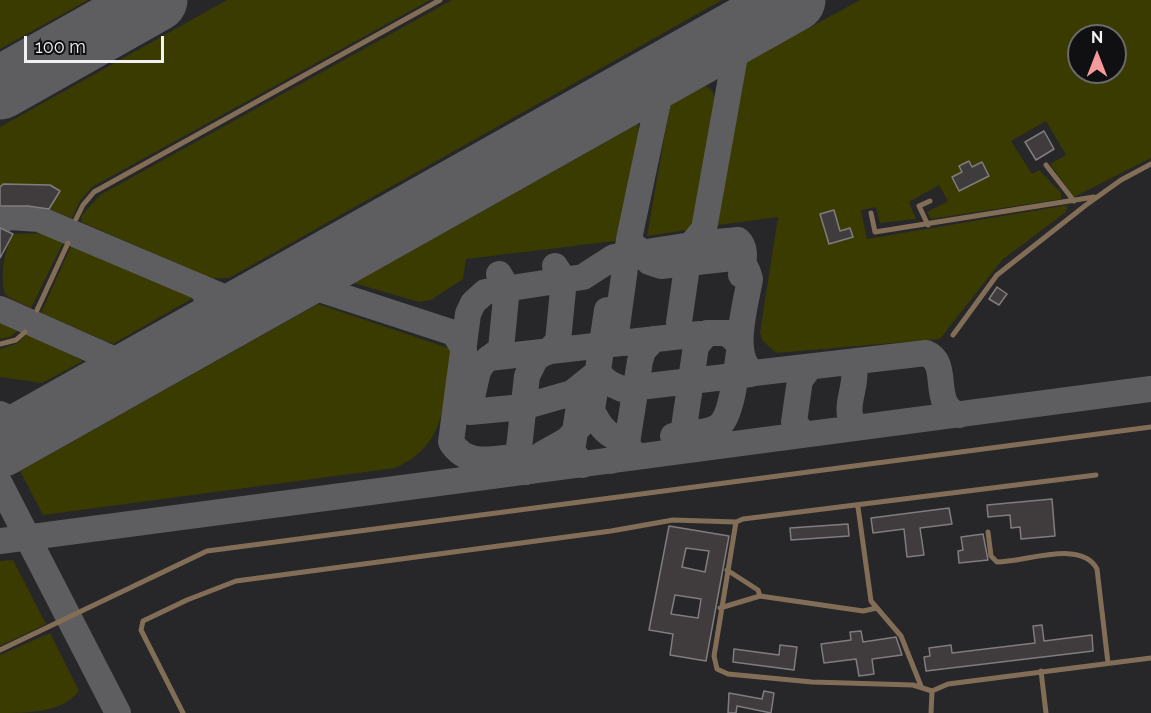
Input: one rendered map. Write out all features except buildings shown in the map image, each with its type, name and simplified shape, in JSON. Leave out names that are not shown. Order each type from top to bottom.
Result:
[{"type":"lane","points":[[76,219],[83,205],[94,192],[440,0]]},
{"type":"lane","points":[[953,335],[997,274],[1097,197],[1151,164]]},
{"type":"lane","points":[[1046,165],[1074,201]]},
{"type":"lane","points":[[871,213],[875,232],[1097,197]]},
{"type":"lane","points":[[928,225],[919,206],[930,201]]},
{"type":"lane","points":[[37,310],[68,243]]},
{"type":"lane","points":[[0,344],[16,339],[25,332]]},
{"type":"lane","points":[[0,650],[207,551],[1151,427]]},
{"type":"lane","points":[[183,713],[141,630],[143,621],[187,600],[236,581],[611,531],[659,521],[736,522],[743,519],[858,507],[1096,475]]},
{"type":"lane","points":[[858,507],[869,595],[901,636],[921,686]]},
{"type":"lane","points":[[736,522],[720,608],[714,656],[714,665],[721,672],[812,682],[921,686],[932,691],[948,684],[1151,658]]},
{"type":"lane","points":[[988,532],[991,556],[997,562],[1071,553],[1087,556],[1093,561],[1097,569],[1108,663]]},
{"type":"lane","points":[[727,570],[758,590],[760,596]]},
{"type":"lane","points":[[720,608],[760,596],[863,611],[877,608]]},
{"type":"lane","points":[[1041,671],[1046,713]]},
{"type":"lane","points":[[931,713],[932,691]]},
{"type":"shaded area","points":[[0,0],[88,0],[0,49]]},
{"type":"shaded area","points":[[227,0],[430,0],[92,187],[80,201],[72,218],[42,207],[0,206],[0,127]]},
{"type":"shaded area","points":[[452,0],[722,0],[229,278],[211,278],[81,222],[82,215],[100,195]]},
{"type":"shaded area","points":[[860,0],[1151,0],[1151,158],[1074,197],[1050,164],[1066,155],[1046,121],[1011,141],[1032,174],[1039,170],[1061,193],[1061,199],[931,219],[927,212],[948,201],[939,185],[909,202],[916,219],[880,223],[876,207],[861,210],[867,239],[1068,205],[1066,212],[1002,260],[940,339],[776,353],[762,340],[760,332],[778,217],[718,225],[718,211],[743,64]]},
{"type":"shaded area","points":[[706,86],[713,92],[717,104],[693,229],[647,236],[670,105]]},
{"type":"shaded area","points":[[638,124],[639,133],[615,241],[466,259],[463,279],[431,300],[419,302],[354,283]]},
{"type":"shaded area","points":[[45,233],[64,241],[31,308],[5,294],[3,272],[5,256],[13,234]]},
{"type":"shaded area","points":[[72,244],[193,298],[113,344],[41,313]]},
{"type":"shaded area","points":[[318,304],[451,349],[440,419],[425,447],[413,458],[395,468],[43,515],[20,471]]},
{"type":"shaded area","points":[[0,319],[20,329],[10,337],[0,339]]},
{"type":"shaded area","points":[[28,333],[83,361],[42,383],[0,377],[0,349],[18,343]]},
{"type":"shaded area","points":[[13,560],[46,624],[0,646],[0,561]]},
{"type":"shaded area","points":[[50,633],[79,691],[64,704],[54,708],[33,712],[0,713],[0,655]]},
{"type":"taxiway","points":[[691,245],[704,229],[745,0]]},
{"type":"taxiway","points":[[739,51],[754,27],[783,6]]},
{"type":"taxiway","points":[[704,51],[727,34],[738,14]]},
{"type":"taxiway","points":[[625,343],[616,334],[629,239],[659,97],[662,87],[676,67]]},
{"type":"taxiway","points":[[624,95],[642,95],[653,108],[654,115]]},
{"type":"taxiway","points":[[0,221],[10,217],[39,219],[228,299],[252,300],[288,287],[316,288],[454,333],[464,349]]},
{"type":"taxiway","points":[[690,335],[681,330],[679,322],[688,260],[698,244],[738,240],[744,252],[741,275]]},
{"type":"taxiway","points":[[512,457],[486,460],[470,458],[451,442],[468,314],[473,303],[485,292],[583,277],[614,257],[698,244]]},
{"type":"taxiway","points":[[336,293],[327,282],[331,265],[354,247]]},
{"type":"taxiway","points":[[637,248],[649,262],[661,266],[733,258],[744,266],[750,279],[741,330],[742,356],[746,366],[754,373],[926,353],[934,358],[938,366],[945,403],[950,410],[959,415]]},
{"type":"taxiway","points":[[548,352],[558,341],[564,280],[555,266]]},
{"type":"taxiway","points":[[471,402],[478,371],[483,363],[501,349],[507,287],[499,274]]},
{"type":"taxiway","points":[[197,335],[207,324],[210,312],[208,300],[200,287]]},
{"type":"taxiway","points":[[0,309],[115,360],[136,364],[151,361]]},
{"type":"taxiway","points":[[607,310],[592,410],[605,431],[627,443],[623,451],[611,461]]},
{"type":"taxiway","points":[[673,436],[679,435],[684,434],[709,431],[719,426],[724,420],[734,388],[740,345],[727,333],[707,333],[696,346],[683,434],[691,447],[698,449]]},
{"type":"taxiway","points":[[489,358],[700,334]]},
{"type":"taxiway","points":[[634,456],[627,443],[640,361],[643,351],[654,339]]},
{"type":"taxiway","points":[[92,394],[104,383],[109,374],[107,358],[98,352]]},
{"type":"taxiway","points":[[526,472],[518,457],[527,376],[536,358],[545,353]]},
{"type":"taxiway","points":[[848,362],[854,366],[855,374],[850,404],[851,419],[854,426],[860,427]]},
{"type":"taxiway","points":[[809,434],[803,433],[794,422],[800,380],[810,367]]},
{"type":"taxiway","points":[[458,391],[459,402],[470,412],[523,407],[572,393],[597,373],[609,383],[622,389],[751,374]]},
{"type":"taxiway","points":[[582,386],[572,451],[583,465]]},
{"type":"taxiway","points":[[0,541],[1151,389]]},
{"type":"taxiway","points":[[0,414],[19,423],[42,423]]},
{"type":"taxiway","points":[[542,454],[567,440],[581,425]]},
{"type":"taxiway","points":[[0,454],[15,438]]},
{"type":"taxiway","points":[[0,484],[118,713]]},
{"type":"runway","points":[[0,88],[156,0]]},
{"type":"runway","points":[[0,446],[794,0]]}]
